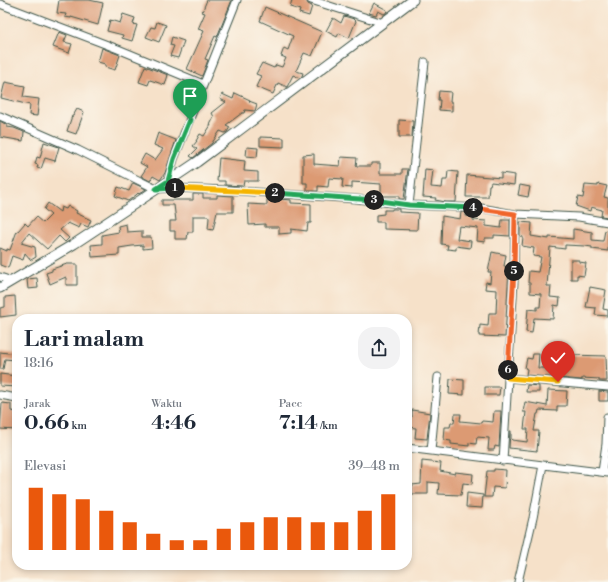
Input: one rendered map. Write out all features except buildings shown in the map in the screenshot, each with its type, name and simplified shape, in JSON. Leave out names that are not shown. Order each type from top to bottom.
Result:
[{"type":"main road","points":[[0,288],[74,244],[197,162],[413,0]]},
{"type":"street","points":[[168,181],[174,159],[203,84],[238,0]]},
{"type":"street","points":[[311,0],[383,23]]},
{"type":"street","points":[[0,4],[66,28],[203,84]]},
{"type":"street","points":[[409,205],[425,62]]},
{"type":"street","points":[[0,116],[78,150],[156,189],[174,188],[226,190],[356,199],[409,205],[482,208],[515,214],[579,217],[608,222]]},
{"type":"street","points":[[503,460],[514,281],[515,214]]},
{"type":"street","points":[[0,277],[12,281]]},
{"type":"street","points":[[431,451],[438,377]]},
{"type":"street","points":[[508,378],[608,387]]},
{"type":"street","points":[[0,395],[12,397]]},
{"type":"street","points":[[412,449],[605,472],[607,417]]},
{"type":"street","points":[[518,582],[533,518],[543,465]]},
{"type":"route","points":[[190,120],[174,159],[168,181],[156,189],[174,188],[226,190],[356,199],[409,205],[482,208],[515,214],[514,281],[508,378],[558,382]]}]
